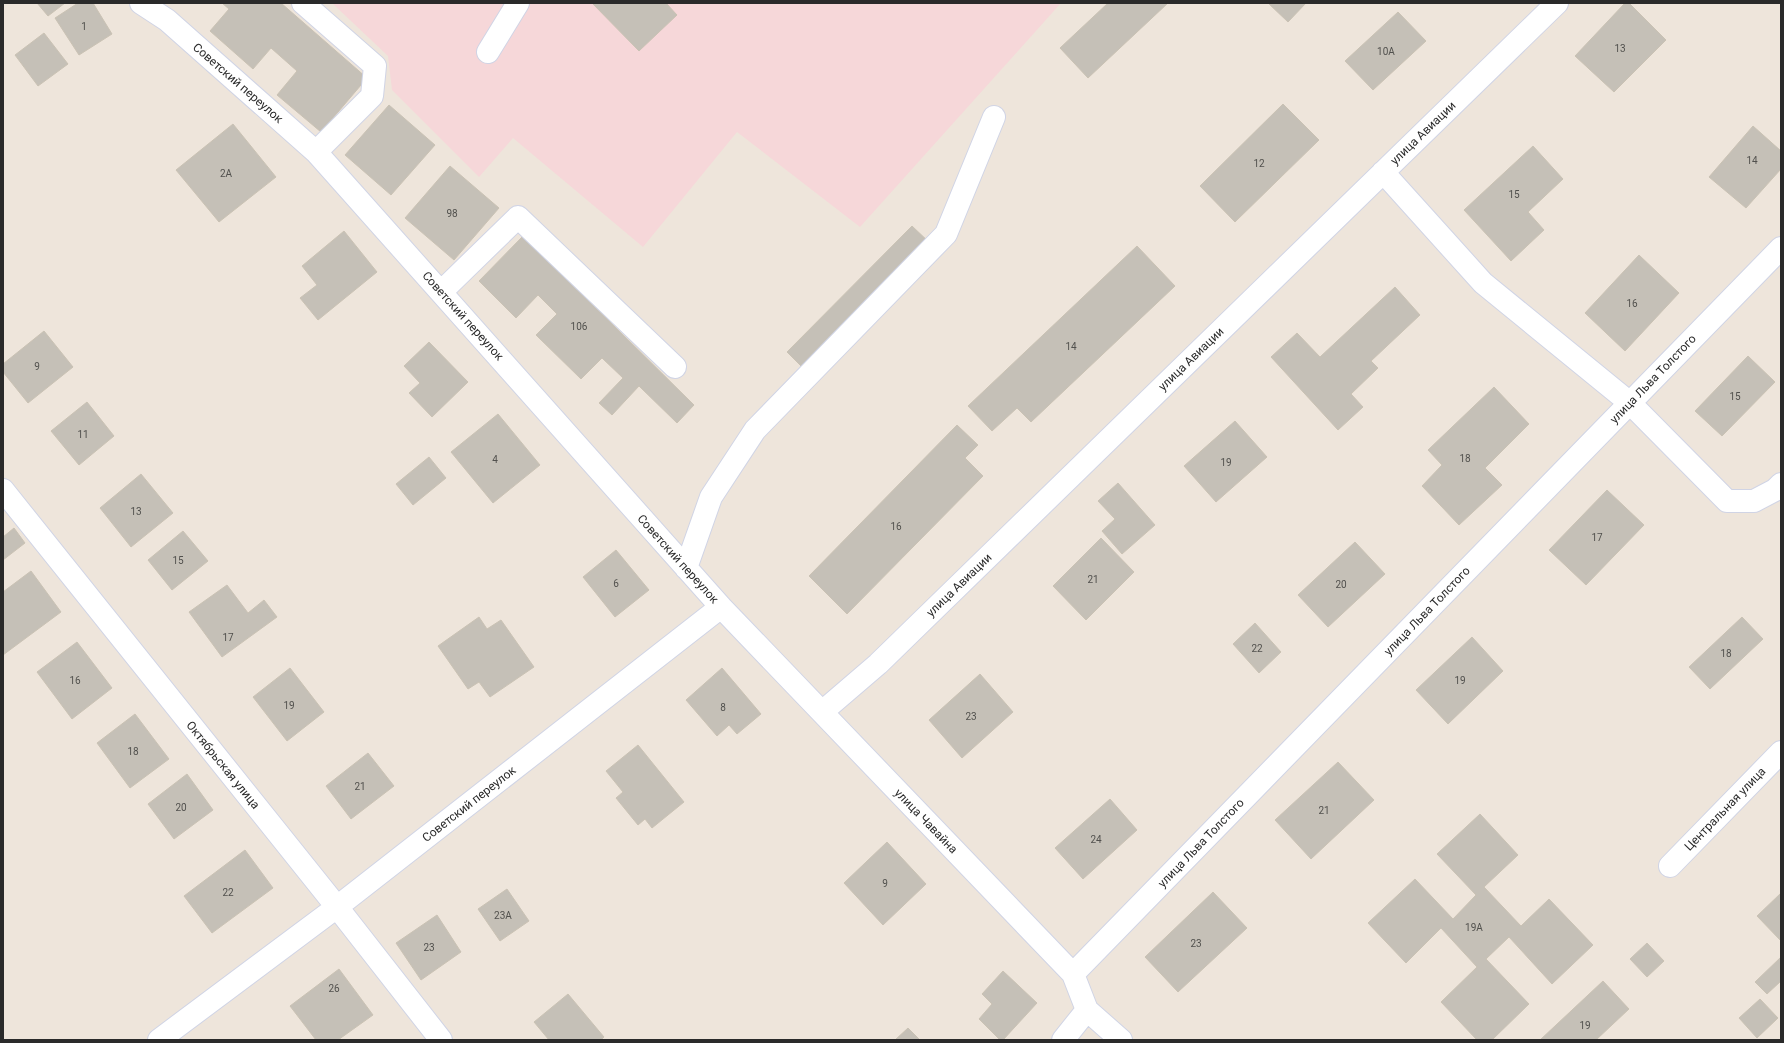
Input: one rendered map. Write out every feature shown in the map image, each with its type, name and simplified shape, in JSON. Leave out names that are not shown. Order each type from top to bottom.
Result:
[{"type":"street","name":"Советский переулок","points":[[141,3],[167,20],[316,152],[721,607],[337,907],[159,1040]]},
{"type":"street","points":[[303,3],[375,66],[372,96],[316,152]]},
{"type":"street","points":[[488,52],[518,3]]},
{"type":"street","name":"улица Авиации","points":[[822,712],[878,664],[1557,3]]},
{"type":"street","points":[[686,568],[711,497],[755,430],[946,234],[994,117]]},
{"type":"street","points":[[1383,172],[1483,283],[1630,403],[1727,501],[1754,501],[1775,490],[1781,484]]},
{"type":"street","points":[[441,292],[518,217],[675,367]]},
{"type":"street","name":"улица Льва Толстого","points":[[1073,974],[1781,248]]},
{"type":"street","name":"Октябрьская улица","points":[[3,490],[337,907],[441,1040]]},
{"type":"street","name":"улица Чавайна","points":[[721,607],[1073,974],[1087,1010],[1121,1040]]},
{"type":"street","name":"Центральная улица","points":[[1670,866],[1781,752]]},
{"type":"street","points":[[1063,1040],[1087,1010]]},
{"type":"shaded area","points":[[332,3],[1061,3],[860,227],[737,132],[643,247],[513,138],[479,177],[392,90],[388,56]]},
{"type":"building","points":[[37,3],[65,3],[48,16]]},
{"type":"building","points":[[78,3],[93,3],[112,34],[79,55],[55,18]]},
{"type":"building","points":[[222,3],[281,3],[367,78],[321,132],[277,95],[297,71],[271,48],[253,69],[210,31],[229,9]]},
{"type":"building","points":[[592,3],[666,3],[677,15],[639,51]]},
{"type":"building","points":[[1108,3],[1168,3],[1088,78],[1060,48]]},
{"type":"building","points":[[1268,3],[1306,3],[1288,22]]},
{"type":"building","points":[[1625,3],[1629,3],[1666,40],[1614,92],[1575,56]]},
{"type":"building","points":[[1398,12],[1426,41],[1373,90],[1345,61]]},
{"type":"building","points":[[44,33],[68,64],[38,86],[15,55]]},
{"type":"building","points":[[1283,104],[1319,140],[1235,222],[1200,186]]},
{"type":"building","points":[[389,105],[435,145],[391,195],[345,155]]},
{"type":"building","points":[[233,124],[276,177],[219,222],[176,170]]},
{"type":"building","points":[[1753,126],[1781,151],[1781,169],[1746,208],[1709,177]]},
{"type":"building","points":[[1533,146],[1563,179],[1528,212],[1544,230],[1511,261],[1464,210]]},
{"type":"building","points":[[450,166],[499,208],[454,260],[405,218]]},
{"type":"building","points":[[912,226],[931,244],[806,371],[787,352]]},
{"type":"building","points":[[344,231],[377,272],[318,320],[300,298],[317,285],[302,266]]},
{"type":"building","points":[[523,236],[694,405],[677,423],[639,386],[612,415],[599,403],[623,378],[602,358],[581,379],[536,335],[557,314],[538,295],[516,318],[479,281]]},
{"type":"building","points":[[1137,246],[1175,286],[1031,422],[1017,408],[992,431],[968,406]]},
{"type":"building","points":[[1639,255],[1679,293],[1625,351],[1585,313]]},
{"type":"building","points":[[1395,287],[1420,315],[1371,361],[1378,368],[1351,394],[1363,407],[1338,430],[1271,357],[1297,333],[1320,357]]},
{"type":"building","points":[[44,331],[73,367],[28,403],[3,372],[3,364]]},
{"type":"building","points":[[429,342],[468,382],[432,417],[409,393],[420,383],[404,366]]},
{"type":"building","points":[[1748,356],[1775,382],[1722,436],[1695,411]]},
{"type":"building","points":[[1494,387],[1529,424],[1485,468],[1502,485],[1459,525],[1422,486],[1442,465],[1428,450]]},
{"type":"building","points":[[87,402],[114,436],[79,465],[51,431]]},
{"type":"building","points":[[498,414],[540,465],[493,503],[451,452]]},
{"type":"building","points":[[1235,421],[1267,457],[1216,502],[1184,466]]},
{"type":"building","points":[[957,425],[978,445],[965,458],[983,476],[847,614],[809,576]]},
{"type":"building","points":[[429,457],[446,478],[413,505],[396,484]]},
{"type":"building","points":[[141,474],[173,513],[131,547],[100,508]]},
{"type":"building","points":[[1118,483],[1155,525],[1122,554],[1102,531],[1115,519],[1098,501]]},
{"type":"building","points":[[1607,490],[1644,525],[1586,585],[1549,550]]},
{"type":"building","points":[[14,528],[25,543],[3,560],[3,537]]},
{"type":"building","points":[[183,531],[208,561],[172,590],[148,560]]},
{"type":"building","points":[[1101,538],[1134,572],[1086,620],[1053,586]]},
{"type":"building","points":[[1355,542],[1385,574],[1328,627],[1298,595]]},
{"type":"building","points":[[616,550],[649,590],[615,617],[583,577]]},
{"type":"building","points":[[31,571],[61,612],[3,655],[3,592]]},
{"type":"building","points":[[227,585],[248,613],[264,600],[277,617],[222,657],[189,612]]},
{"type":"building","points":[[479,617],[487,629],[501,620],[534,667],[490,697],[479,682],[468,689],[438,646]]},
{"type":"building","points":[[1742,617],[1763,639],[1710,689],[1689,667]]},
{"type":"building","points":[[1255,623],[1281,652],[1259,673],[1233,644]]},
{"type":"building","points":[[1472,637],[1503,671],[1448,724],[1416,690]]},
{"type":"building","points":[[77,642],[112,688],[72,719],[37,672]]},
{"type":"building","points":[[290,668],[324,712],[287,741],[253,697]]},
{"type":"building","points":[[722,668],[761,714],[737,734],[729,725],[717,736],[686,700]]},
{"type":"building","points":[[980,674],[1013,712],[962,758],[929,720]]},
{"type":"building","points":[[135,714],[169,759],[130,788],[97,743]]},
{"type":"building","points":[[638,745],[684,802],[652,828],[645,819],[638,825],[616,798],[623,792],[606,771]]},
{"type":"building","points":[[368,753],[394,786],[351,819],[326,786]]},
{"type":"building","points":[[1338,762],[1374,800],[1311,859],[1275,820]]},
{"type":"building","points":[[187,774],[213,810],[174,839],[148,804]]},
{"type":"building","points":[[1110,799],[1137,830],[1083,879],[1055,848]]},
{"type":"building","points":[[1480,814],[1518,855],[1484,887],[1521,926],[1549,899],[1593,945],[1552,984],[1509,937],[1486,959],[1529,1004],[1492,1040],[1477,1040],[1441,1002],[1477,967],[1441,928],[1406,963],[1368,923],[1415,879],[1453,919],[1476,895],[1437,854]]},
{"type":"building","points":[[887,842],[926,884],[883,925],[844,883]]},
{"type":"building","points":[[245,850],[273,888],[212,933],[184,896]]},
{"type":"building","points":[[507,889],[529,921],[500,941],[478,909]]},
{"type":"building","points":[[1213,892],[1247,928],[1178,992],[1145,957]]},
{"type":"building","points":[[1781,893],[1781,941],[1757,916]]},
{"type":"building","points":[[437,915],[461,952],[421,980],[396,943]]},
{"type":"building","points":[[1647,943],[1664,961],[1647,977],[1630,959]]},
{"type":"building","points":[[1781,957],[1781,981],[1767,994],[1755,982]]},
{"type":"building","points":[[339,969],[373,1015],[338,1040],[316,1040],[290,1006]]},
{"type":"building","points":[[1003,971],[1037,1003],[1003,1040],[1000,1040],[979,1019],[992,1004],[982,994]]},
{"type":"building","points":[[1603,981],[1629,1009],[1596,1040],[1540,1040]]},
{"type":"building","points":[[568,994],[604,1037],[601,1040],[549,1040],[534,1022]]},
{"type":"building","points":[[1760,999],[1778,1018],[1757,1038],[1739,1018]]},
{"type":"building","points":[[908,1028],[920,1040],[895,1040]]}]
